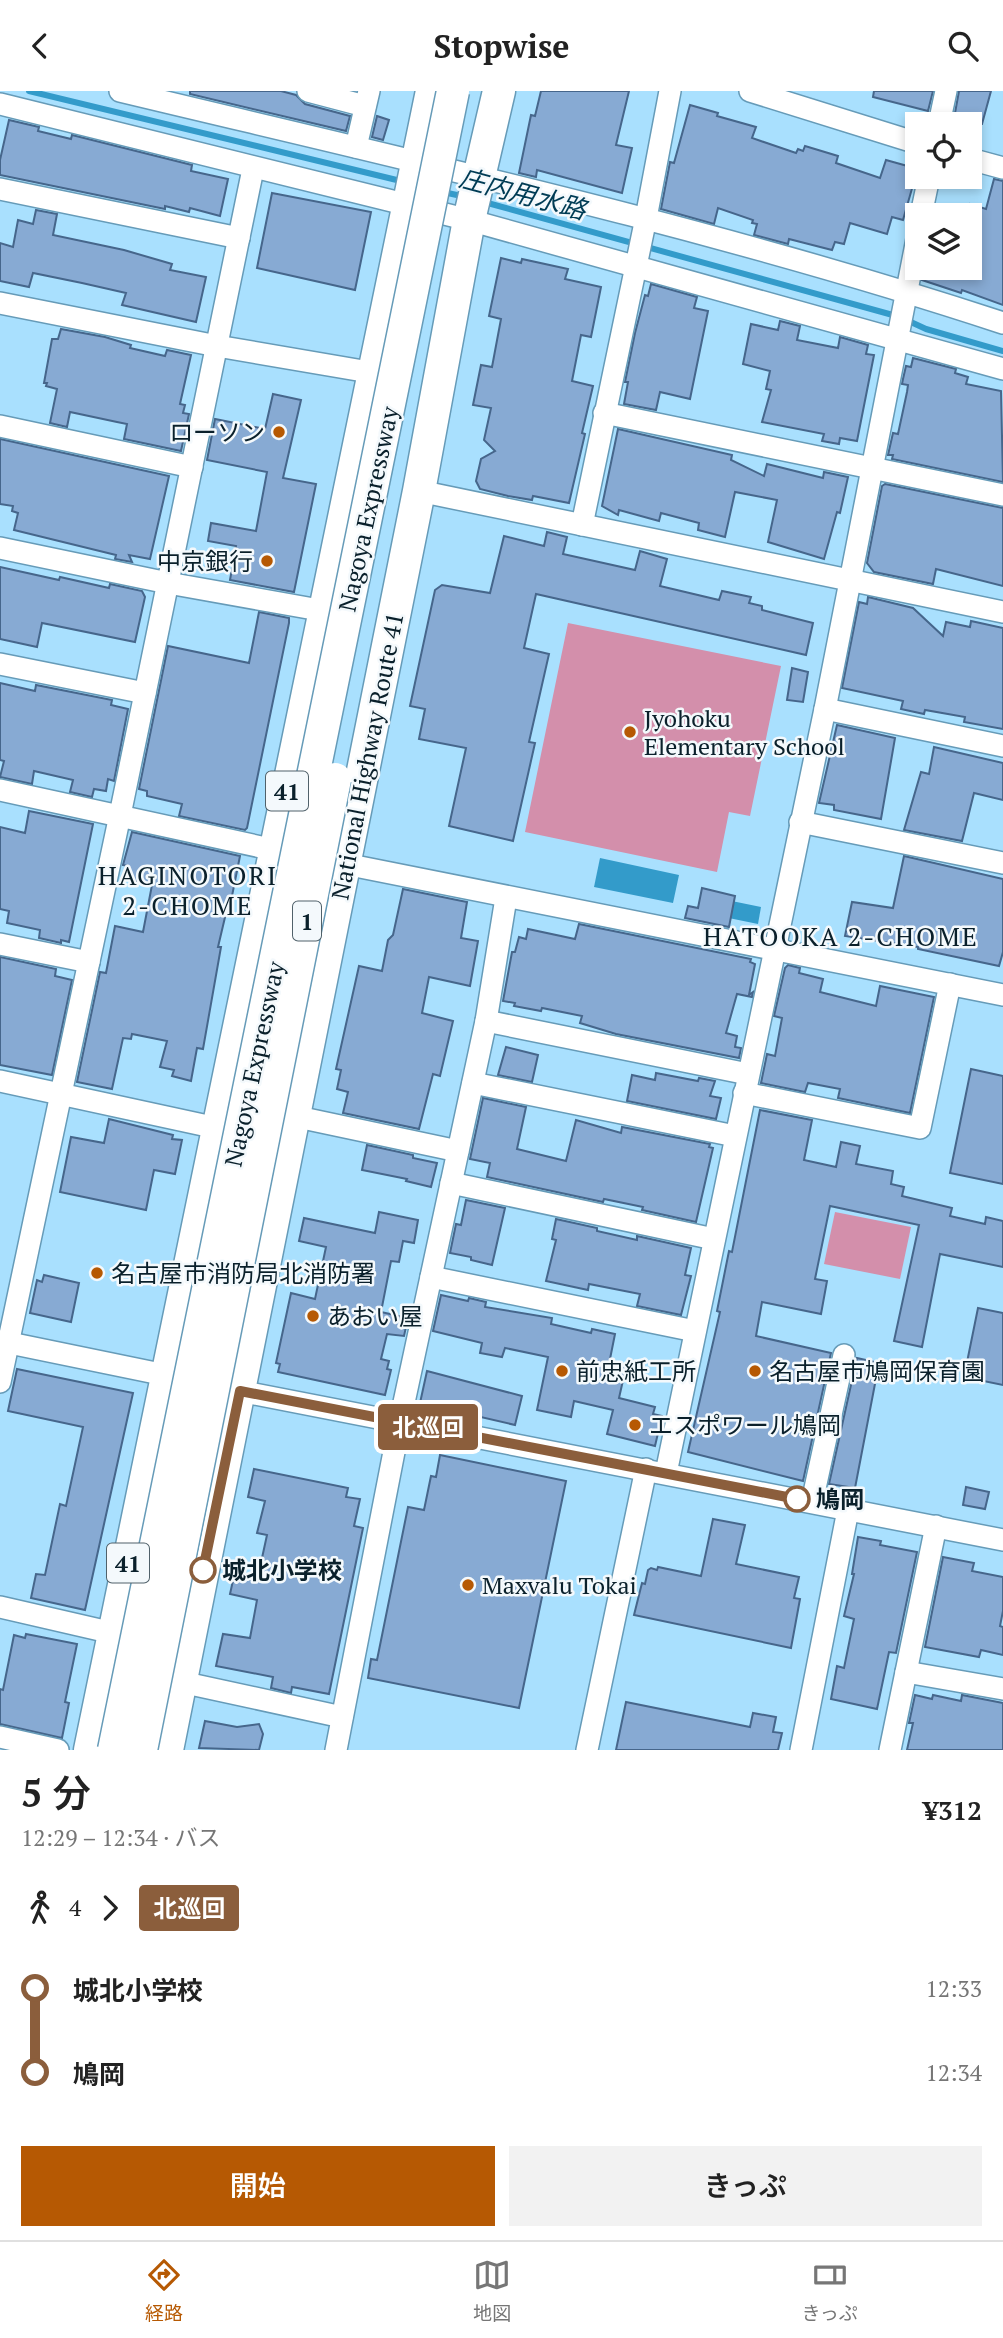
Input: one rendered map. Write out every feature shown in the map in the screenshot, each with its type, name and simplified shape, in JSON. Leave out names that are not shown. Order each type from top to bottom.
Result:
[{"type":"highway","name":"41","points":[[90,1750],[216,1128],[375,373],[396,203],[405,159],[432,91]]},
{"type":"highway","name":"Nagoya Expressway","points":[[114,1750],[453,91]]},
{"type":"highway","name":"Nagoya Expressway","points":[[141,1750],[472,91]]},
{"type":"highway","name":"National Highway Route 41","points":[[167,1750],[419,491],[469,220],[499,91]]},
{"type":"street","points":[[120,91],[480,177],[1003,323]]},
{"type":"street","points":[[308,91],[367,98],[356,148]]},
{"type":"street","points":[[582,525],[670,91]]},
{"type":"street","points":[[750,91],[905,139]]},
{"type":"street","points":[[942,112],[946,91]]},
{"type":"street","points":[[0,104],[253,169],[469,220],[900,332],[1003,369]]},
{"type":"street","points":[[982,163],[1003,169]]},
{"type":"street","points":[[0,1382],[4,1342],[89,962],[253,169]]},
{"type":"street","points":[[0,189],[239,238]]},
{"type":"street","points":[[587,1750],[656,1471],[695,1331],[825,709],[909,280]]},
{"type":"street","points":[[0,303],[217,346],[375,373]]},
{"type":"street","points":[[604,413],[1003,495]]},
{"type":"street","points":[[0,426],[192,467]]},
{"type":"street","points":[[419,491],[1003,612]]},
{"type":"street","points":[[0,548],[168,583],[325,611]]},
{"type":"street","points":[[0,664],[145,693]]},
{"type":"street","points":[[825,709],[1003,746]]},
{"type":"street","points":[[0,790],[275,850]]},
{"type":"street","points":[[800,822],[1003,863]]},
{"type":"street","points":[[345,864],[1003,995]]},
{"type":"street","points":[[336,1750],[400,1421],[486,1021],[506,898]]},
{"type":"street","points":[[0,944],[89,962]]},
{"type":"street","points":[[486,1021],[920,1128],[950,983]]},
{"type":"street","points":[[0,1081],[216,1128]]},
{"type":"street","points":[[473,1083],[735,1136]]},
{"type":"street","points":[[293,1116],[458,1151]]},
{"type":"street","points":[[451,1183],[714,1239]]},
{"type":"street","points":[[431,1277],[695,1331]]},
{"type":"street","points":[[4,1342],[240,1391],[1003,1539]]},
{"type":"street","points":[[812,1502],[844,1355]]},
{"type":"street","points":[[800,1750],[848,1510]]},
{"type":"street","points":[[890,1750],[936,1526]]},
{"type":"street","points":[[0,1607],[114,1633]]},
{"type":"street","points":[[906,1672],[1003,1689]]},
{"type":"street","points":[[181,1682],[342,1717]]},
{"type":"street","points":[[0,1737],[58,1750]]},
{"type":"shaded area","points":[[568,623],[781,666],[750,816],[729,812],[717,872],[525,832]]},
{"type":"shaded area","points":[[835,1212],[911,1227],[900,1279],[824,1264]]},
{"type":"water","points":[[600,858],[679,875],[673,903],[594,887]]},
{"type":"water","points":[[722,899],[761,907],[758,924],[719,916]]},
{"type":"building","points":[[190,91],[281,91],[296,95],[305,104],[350,116],[346,131],[190,94]]},
{"type":"building","points":[[541,91],[629,91],[616,145],[632,148],[622,193],[537,170],[536,177],[519,173],[531,115],[535,116]]},
{"type":"building","points":[[874,91],[933,91],[928,111],[873,97]]},
{"type":"building","points":[[959,91],[991,91],[982,124],[982,112],[955,112]]},
{"type":"building","points":[[690,105],[756,127],[752,138],[796,153],[798,149],[803,151],[805,146],[838,156],[836,163],[880,178],[886,160],[905,165],[905,189],[912,189],[908,203],[905,203],[903,220],[892,217],[887,234],[850,223],[844,244],[835,242],[832,250],[789,239],[788,244],[754,235],[757,224],[752,223],[753,220],[718,208],[714,224],[661,209],[670,162],[674,163]]},
{"type":"building","points":[[377,116],[389,120],[383,140],[372,137]]},
{"type":"building","points":[[9,120],[39,127],[38,131],[71,139],[72,135],[192,165],[191,171],[228,179],[220,216],[190,208],[189,212],[165,206],[165,209],[0,175],[0,160]]},
{"type":"building","points":[[994,179],[1003,181],[1003,305],[962,290],[961,293],[922,280],[982,280],[982,208],[986,209]]},
{"type":"building","points":[[272,193],[371,212],[355,290],[257,268]]},
{"type":"building","points":[[36,210],[57,214],[53,235],[124,250],[172,264],[170,270],[206,277],[196,322],[122,305],[126,293],[82,283],[33,273],[29,287],[0,281],[0,243],[13,247],[18,220],[33,224]]},
{"type":"building","points":[[501,258],[521,263],[522,259],[568,269],[565,279],[601,287],[591,337],[581,335],[572,381],[593,386],[569,503],[533,496],[532,500],[508,496],[480,489],[476,481],[481,459],[495,451],[484,440],[491,408],[473,405],[481,365],[492,367],[501,319],[489,316]]},
{"type":"building","points":[[651,284],[697,297],[694,308],[708,311],[690,399],[660,392],[656,410],[624,404],[628,382],[625,382],[635,333],[645,295],[648,296]]},
{"type":"building","points":[[780,321],[800,326],[797,340],[838,348],[840,337],[868,345],[866,354],[874,355],[857,441],[840,438],[839,444],[822,441],[824,434],[762,422],[771,390],[766,389],[770,371],[743,364],[751,324],[778,330]]},
{"type":"building","points":[[61,329],[105,337],[131,345],[130,348],[165,356],[167,350],[191,355],[180,404],[185,405],[183,413],[189,414],[181,451],[124,439],[127,424],[70,412],[67,427],[50,423],[57,389],[44,383],[52,339],[58,339]]},
{"type":"building","points":[[913,358],[956,369],[955,373],[968,377],[966,384],[1001,391],[1003,482],[892,459],[893,455],[888,455],[893,433],[898,434],[907,392],[908,385],[902,384],[906,366],[911,367]]},
{"type":"building","points":[[273,394],[301,400],[283,478],[316,484],[294,592],[230,580],[236,546],[208,541],[211,523],[256,531],[267,472],[207,460],[215,419],[265,429]]},
{"type":"building","points":[[618,429],[732,455],[731,460],[764,476],[767,464],[823,478],[824,472],[848,477],[840,513],[837,512],[824,559],[768,542],[777,500],[735,492],[725,537],[698,530],[699,523],[661,513],[659,521],[619,510],[618,515],[602,506]]},
{"type":"building","points":[[0,439],[169,476],[150,559],[129,555],[132,562],[115,559],[116,555],[14,530],[18,513],[12,511],[13,506],[0,504]]},
{"type":"building","points":[[885,484],[1003,508],[1003,586],[936,569],[933,584],[874,572],[867,563],[882,486]]},
{"type":"building","points":[[547,532],[567,537],[563,554],[635,570],[640,551],[667,559],[660,586],[719,600],[722,591],[751,597],[749,603],[762,606],[762,610],[813,623],[806,655],[536,594],[524,648],[549,654],[529,742],[535,743],[513,841],[449,826],[466,748],[419,739],[425,709],[410,706],[435,590],[442,585],[490,593],[504,536],[544,546]]},
{"type":"building","points":[[0,567],[59,580],[60,577],[109,588],[110,584],[142,591],[145,597],[135,642],[42,623],[37,647],[0,639]]},
{"type":"building","points":[[868,597],[913,608],[943,636],[946,622],[970,627],[971,621],[1003,628],[1003,729],[964,722],[965,717],[925,710],[924,714],[901,709],[903,701],[842,688],[859,602],[867,604]]},
{"type":"building","points":[[259,612],[289,618],[289,623],[247,828],[245,830],[179,816],[182,804],[147,796],[147,791],[139,789],[168,646],[249,663]]},
{"type":"building","points":[[792,668],[808,672],[803,702],[787,700]]},
{"type":"building","points":[[0,683],[35,691],[36,685],[112,700],[111,705],[128,709],[114,781],[108,779],[106,791],[94,789],[92,797],[70,792],[73,780],[34,771],[32,784],[0,777],[4,761],[0,760]]},
{"type":"building","points":[[837,725],[895,738],[881,819],[834,810],[834,805],[819,803]]},
{"type":"building","points":[[934,747],[1003,763],[1003,800],[974,793],[962,841],[904,830],[921,772],[929,774]]},
{"type":"building","points":[[29,811],[93,824],[69,942],[39,938],[40,930],[7,923],[9,911],[0,909],[0,827],[25,833]]},
{"type":"building","points":[[132,832],[240,856],[218,947],[221,947],[203,1049],[197,1048],[191,1081],[172,1076],[174,1070],[160,1067],[167,1041],[132,1034],[131,1039],[123,1038],[112,1089],[77,1082],[100,972],[106,973],[115,926],[143,932],[152,885],[125,879],[128,866],[123,865]]},
{"type":"building","points":[[904,856],[1003,879],[1003,952],[999,966],[918,947],[845,936],[852,902],[893,908]]},
{"type":"building","points":[[702,888],[735,896],[729,927],[685,918],[688,906],[698,908]]},
{"type":"building","points":[[403,889],[467,902],[461,938],[478,941],[470,986],[429,977],[422,1013],[453,1021],[440,1076],[433,1074],[419,1129],[343,1113],[348,1092],[337,1089],[341,1070],[336,1069],[359,966],[382,971]]},
{"type":"building","points":[[579,924],[751,959],[750,962],[755,964],[749,995],[753,992],[752,997],[737,994],[726,1033],[737,1036],[735,1047],[741,1048],[739,1058],[616,1034],[580,1023],[582,1016],[514,1006],[515,1003],[503,1001],[512,952],[515,952],[519,937],[526,939],[528,929],[575,939]]},
{"type":"building","points":[[0,957],[56,969],[55,976],[72,980],[52,1075],[0,1065]]},
{"type":"building","points":[[788,965],[800,968],[799,973],[823,979],[820,992],[876,1006],[880,986],[934,997],[910,1113],[838,1098],[840,1089],[808,1083],[805,1092],[761,1083],[767,1054],[775,1056],[782,1018],[774,1016]]},
{"type":"building","points":[[506,1047],[538,1055],[532,1082],[498,1075]]},
{"type":"building","points":[[971,1069],[1003,1076],[1003,1184],[950,1173]]},
{"type":"building","points":[[656,1073],[698,1081],[699,1078],[715,1081],[710,1096],[721,1098],[716,1119],[627,1101],[632,1075],[655,1080]]},
{"type":"building","points":[[483,1098],[526,1107],[517,1149],[566,1161],[576,1120],[621,1133],[622,1127],[710,1144],[709,1147],[713,1148],[696,1222],[642,1210],[643,1207],[604,1199],[603,1202],[487,1177],[490,1163],[470,1159]]},
{"type":"building","points":[[760,1110],[812,1120],[804,1160],[836,1167],[841,1142],[860,1146],[856,1164],[893,1171],[891,1184],[904,1187],[902,1196],[952,1208],[950,1216],[985,1224],[986,1217],[1003,1221],[1003,1267],[940,1254],[922,1347],[894,1341],[919,1225],[830,1206],[815,1279],[827,1281],[821,1314],[762,1302],[756,1336],[831,1353],[803,1481],[688,1452],[720,1312],[717,1311],[729,1251],[732,1252]]},
{"type":"building","points":[[109,1119],[173,1135],[172,1139],[182,1140],[175,1174],[154,1170],[146,1210],[60,1192],[71,1137],[104,1143]]},
{"type":"building","points":[[367,1145],[437,1163],[431,1187],[362,1170]]},
{"type":"building","points":[[466,1200],[505,1208],[492,1265],[450,1253],[456,1224],[461,1225]]},
{"type":"building","points":[[379,1212],[418,1220],[414,1243],[403,1241],[399,1262],[391,1261],[381,1312],[408,1318],[404,1336],[387,1334],[381,1359],[389,1361],[387,1369],[391,1370],[385,1395],[278,1372],[280,1364],[276,1363],[291,1293],[315,1299],[326,1247],[299,1241],[304,1218],[375,1233]]},
{"type":"building","points":[[556,1219],[637,1240],[637,1236],[691,1248],[685,1275],[691,1276],[681,1315],[637,1306],[640,1294],[589,1284],[588,1290],[546,1281],[556,1240],[552,1239]]},
{"type":"building","points":[[44,1275],[79,1283],[71,1322],[30,1313],[37,1280],[42,1282]]},
{"type":"building","points":[[441,1295],[486,1302],[485,1307],[552,1318],[551,1324],[591,1333],[592,1329],[615,1334],[609,1364],[626,1367],[619,1398],[655,1407],[653,1414],[662,1416],[655,1446],[607,1434],[613,1410],[574,1401],[571,1417],[537,1410],[548,1357],[505,1348],[502,1357],[480,1353],[482,1343],[433,1331]]},
{"type":"building","points":[[978,1308],[1003,1313],[1003,1385],[964,1377]]},
{"type":"building","points":[[857,1358],[879,1363],[855,1488],[829,1484]]},
{"type":"building","points":[[17,1369],[133,1393],[85,1610],[31,1598],[36,1574],[45,1575],[60,1504],[66,1506],[83,1427],[8,1411]]},
{"type":"building","points":[[427,1371],[522,1396],[515,1425],[420,1403]]},
{"type":"building","name":"Maxvalu Tokai","points":[[440,1455],[566,1481],[519,1708],[368,1678],[371,1659],[377,1660],[408,1507],[424,1510],[431,1476],[436,1477]]},
{"type":"building","points":[[254,1469],[348,1488],[346,1497],[360,1499],[354,1526],[363,1528],[329,1694],[292,1687],[291,1693],[271,1688],[273,1677],[216,1666],[223,1634],[250,1638],[257,1600],[230,1594],[234,1576],[257,1581],[267,1535],[257,1533],[265,1501],[248,1497]]},
{"type":"building","points":[[966,1487],[989,1492],[985,1509],[963,1505]]},
{"type":"building","points":[[713,1519],[745,1525],[736,1564],[799,1577],[794,1598],[800,1599],[791,1648],[634,1615],[642,1583],[645,1584],[648,1570],[651,1568],[701,1576]]},
{"type":"building","points":[[858,1537],[881,1541],[880,1545],[917,1552],[896,1653],[889,1652],[877,1709],[831,1699],[837,1666],[844,1668],[854,1619],[844,1616],[854,1574]]},
{"type":"building","points":[[943,1557],[974,1563],[972,1571],[1003,1577],[1000,1626],[1003,1627],[1003,1655],[981,1650],[979,1657],[925,1647]]},
{"type":"building","points":[[26,1634],[77,1644],[65,1702],[69,1703],[62,1738],[0,1724],[0,1689],[3,1690],[14,1635],[25,1638]]},
{"type":"building","points":[[915,1695],[932,1699],[933,1695],[961,1701],[962,1695],[1003,1703],[1003,1750],[907,1750]]},
{"type":"building","points":[[626,1702],[750,1727],[753,1713],[776,1717],[773,1732],[782,1733],[778,1750],[616,1750]]},
{"type":"building","points":[[205,1721],[237,1727],[259,1724],[263,1734],[259,1750],[199,1748]]},
{"type":"waterway","name":"庄内用水路","points":[[29,91],[405,182]]},
{"type":"waterway","name":"庄内用水路","points":[[443,192],[466,197]]},
{"type":"waterway","name":"庄内用水路","points":[[484,202],[900,317],[926,329],[1003,351]]},
{"type":"bus line","name":"北巡回","points":[[203,1570],[240,1391],[797,1499]]},
{"type":"place","name":"ローソン","points":[[279,432]]},
{"type":"place","name":"中京銀行","points":[[267,561]]},
{"type":"place","name":"Jyohoku Elementary School","points":[[630,732]]},
{"type":"place","name":"名古屋市消防局北消防署","points":[[97,1273]]},
{"type":"place","name":"あおい屋","points":[[313,1316]]},
{"type":"place","name":"前忠紙工所","points":[[562,1371]]},
{"type":"place","name":"名古屋市鳩岡保育園","points":[[755,1371]]},
{"type":"place","name":"エスポワール鳩岡","points":[[635,1425]]},
{"type":"place","name":"鳩岡","points":[[797,1499]]},
{"type":"place","name":"城北小学校","points":[[203,1570]]},
{"type":"place","name":"Maxvalu Tokai","points":[[468,1585]]},
{"type":"district","name":"HAGINOTORI 2-CHOME","points":[[188,890]]},
{"type":"district","name":"HATOOKA 2-CHOME","points":[[841,936]]}]
